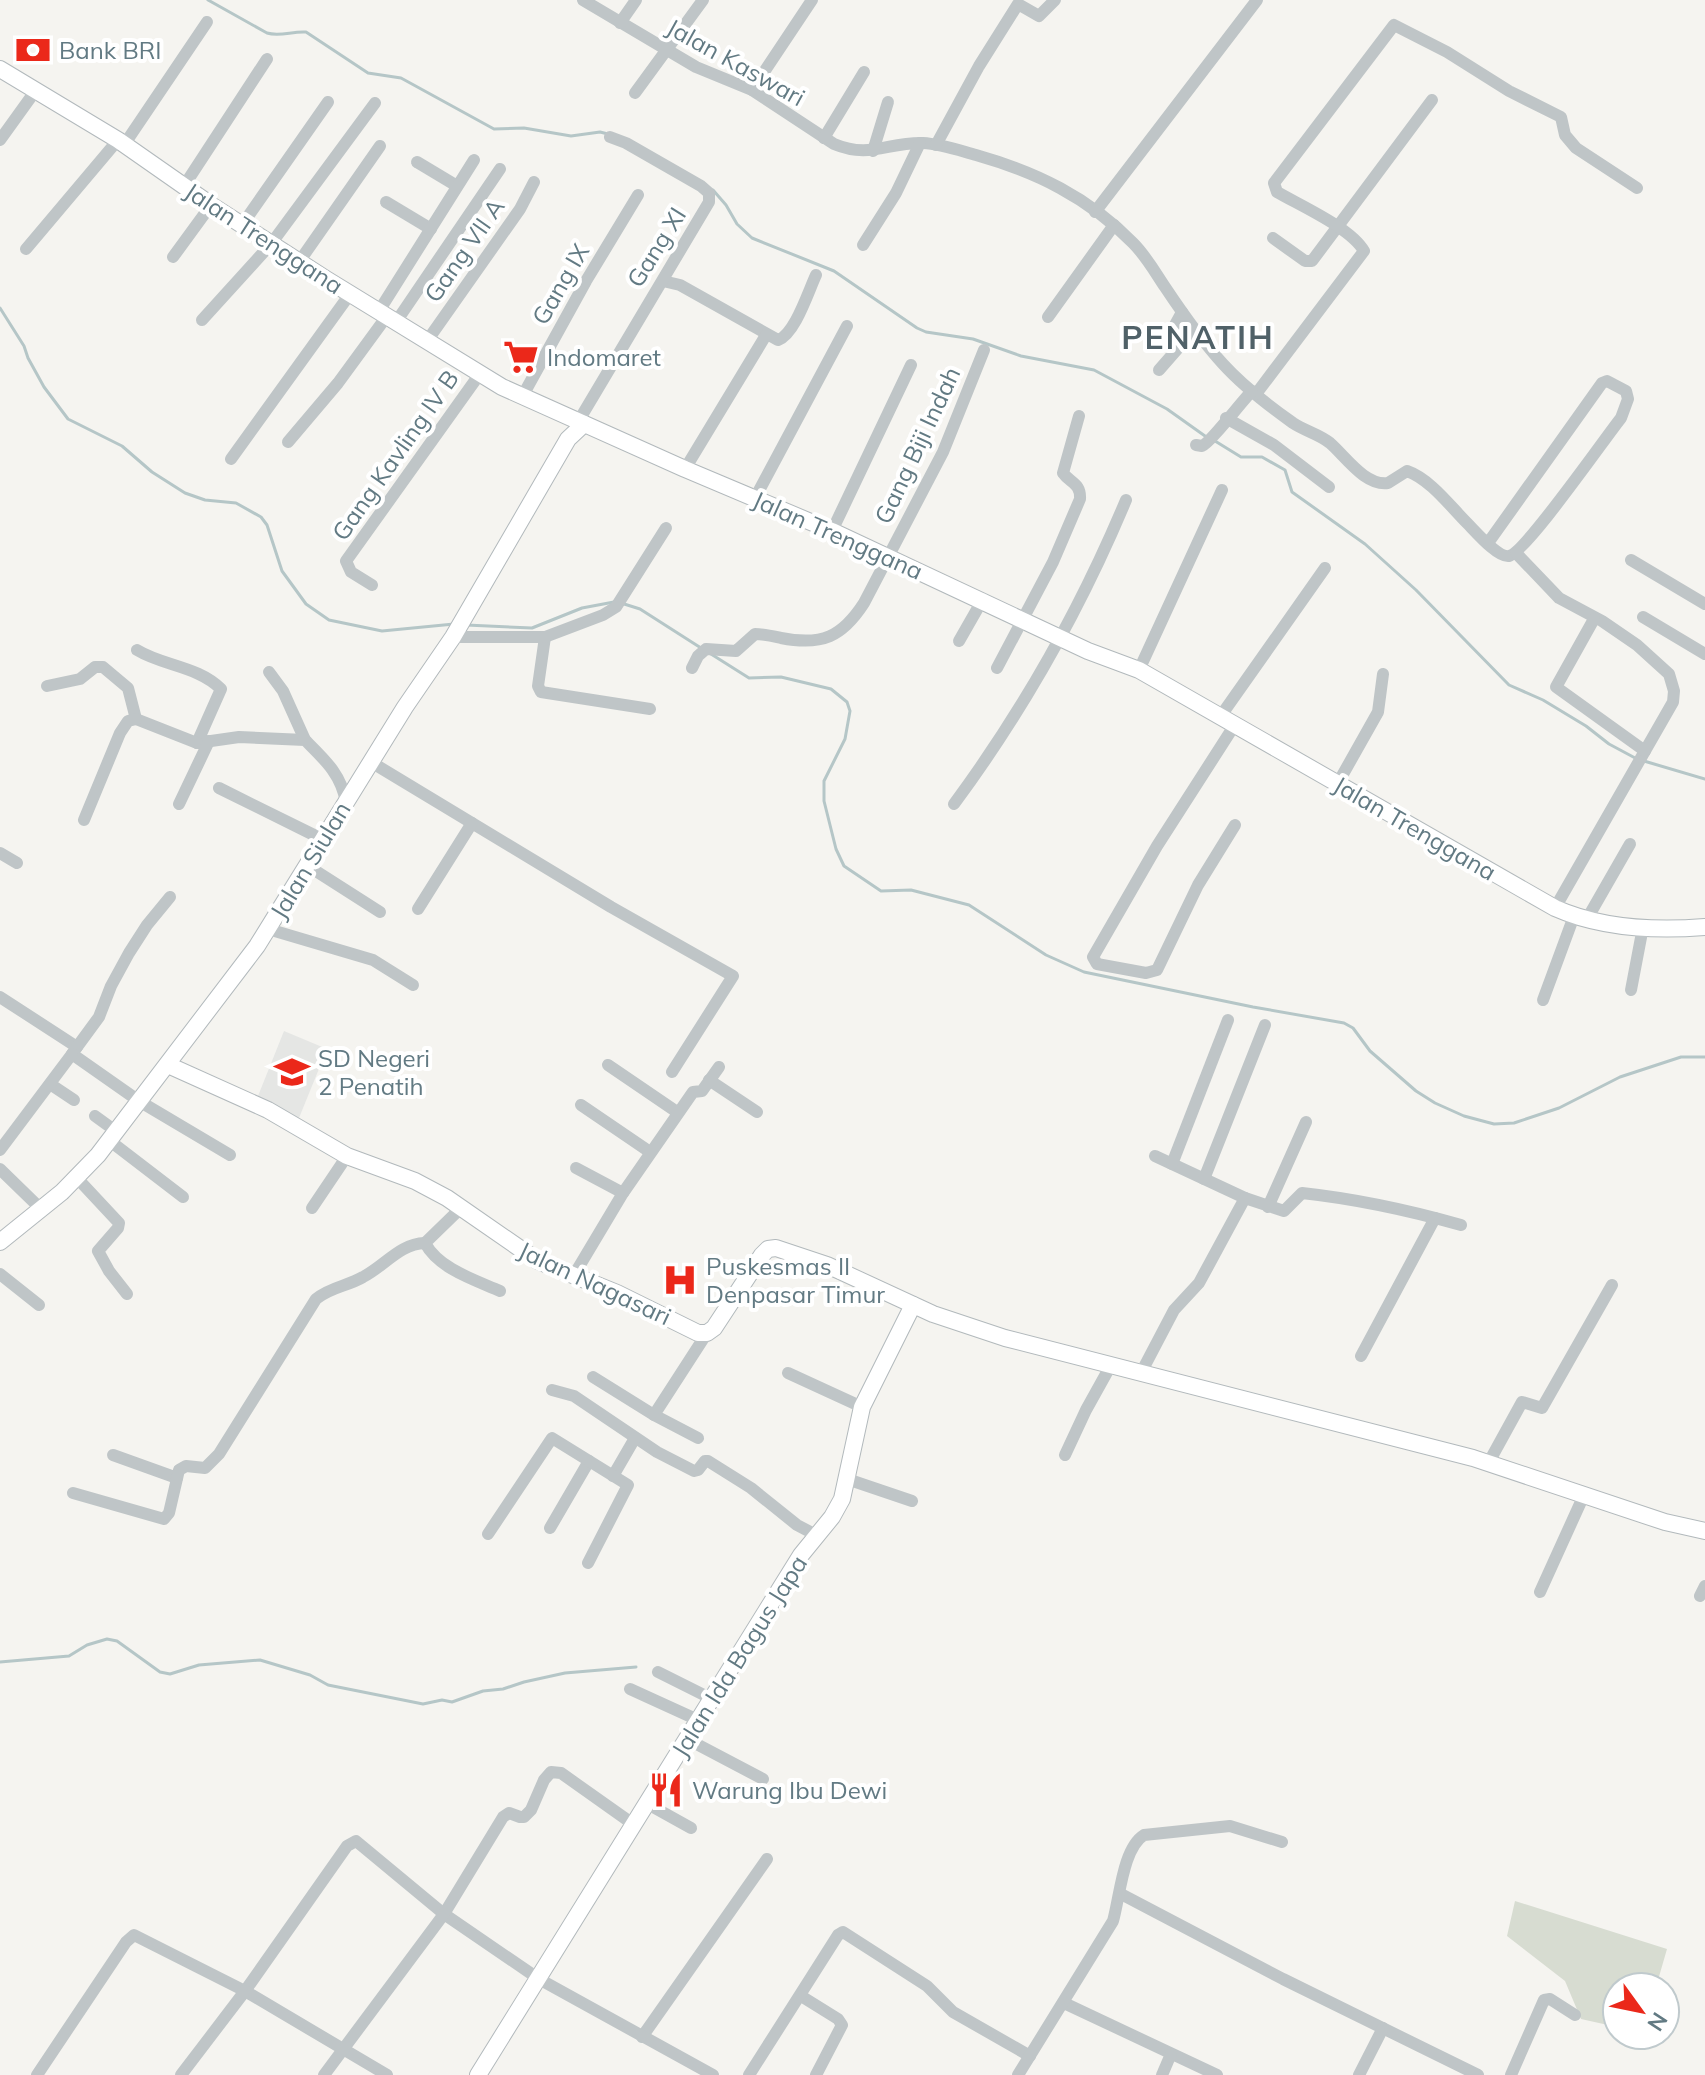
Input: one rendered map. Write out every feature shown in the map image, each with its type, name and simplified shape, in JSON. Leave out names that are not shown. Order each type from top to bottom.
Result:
[{"type":"street","name":"Jalan Kaswari","points":[[583,0],[696,67],[752,90],[834,144],[853,151],[920,143],[936,145],[1009,164],[1044,178],[1114,225],[1144,256],[1194,330],[1225,366],[1254,392],[1295,424],[1325,439],[1371,480],[1388,483],[1410,471],[1488,543]]},
{"type":"street","points":[[620,23],[636,0]]},
{"type":"street","points":[[635,93],[703,0]]},
{"type":"street","points":[[752,90],[812,0]]},
{"type":"street","points":[[936,145],[1015,2],[1039,16],[1055,0]]},
{"type":"street","points":[[1095,212],[1257,0]]},
{"type":"street","points":[[26,249],[121,142],[207,22]]},
{"type":"street","points":[[1207,440],[1254,392],[1362,257],[1362,246],[1277,192],[1274,183],[1394,25],[1564,119],[1565,135],[1576,148],[1637,188]]},
{"type":"street","points":[[184,186],[267,59]]},
{"type":"street","name":"Jalan Trenggana","points":[[0,69],[121,142],[299,262],[479,375],[522,397],[832,531],[1062,638],[1139,670],[1555,908],[1581,918],[1643,927],[1705,927]]},
{"type":"street","points":[[824,138],[864,72]]},
{"type":"street","points":[[0,140],[36,90]]},
{"type":"street","points":[[1273,238],[1308,262],[1338,228],[1432,100]]},
{"type":"street","points":[[242,225],[328,102]]},
{"type":"street","points":[[873,151],[888,102]]},
{"type":"street","points":[[202,320],[271,244],[375,103]]},
{"type":"street","name":"Gang XI","points":[[578,422],[706,209],[709,193],[695,182],[610,137]]},
{"type":"street","points":[[863,245],[896,193],[920,143]]},
{"type":"street","points":[[299,262],[380,146]]},
{"type":"street","points":[[387,317],[431,229],[474,160]]},
{"type":"street","points":[[417,162],[457,186]]},
{"type":"street","points":[[288,442],[338,383],[500,169]]},
{"type":"street","name":"Gang VII A","points":[[427,341],[511,222],[534,182]]},
{"type":"street","name":"Gang IX","points":[[522,397],[638,195]]},
{"type":"street","points":[[386,202],[431,229]]},
{"type":"street","points":[[173,257],[211,205]]},
{"type":"street","points":[[1048,317],[1114,225]]},
{"type":"street","points":[[663,281],[680,285],[778,340],[787,335],[816,275]]},
{"type":"street","points":[[231,459],[350,294]]},
{"type":"street","points":[[1170,334],[1182,312]]},
{"type":"street","points":[[755,498],[847,326]]},
{"type":"street","points":[[1159,370],[1194,330]]},
{"type":"street","points":[[685,469],[766,335]]},
{"type":"street","name":"Gang Biji Indah","points":[[692,668],[706,649],[736,651],[755,634],[811,642],[836,633],[854,619],[943,452],[984,350]]},
{"type":"street","points":[[832,531],[911,365]]},
{"type":"street","name":"Gang Kavling IV B","points":[[372,585],[351,572],[346,561],[479,375]]},
{"type":"street","points":[[1607,381],[1626,391],[1628,399],[1621,418],[1516,553],[1502,555],[1488,543],[1602,383],[1607,381]]},
{"type":"street","points":[[997,668],[1053,562],[1080,499],[1081,491],[1063,473],[1079,416]]},
{"type":"street","points":[[1226,418],[1274,445],[1329,487]]},
{"type":"street","name":"Jalan Siulan","points":[[0,1242],[77,1178],[114,1137],[268,929],[461,623],[578,422]]},
{"type":"street","points":[[1139,670],[1222,490]]},
{"type":"street","points":[[954,804],[1011,724],[1062,638],[1126,500]]},
{"type":"street","points":[[461,623],[545,637],[603,615],[621,601],[666,528]]},
{"type":"street","points":[[1516,553],[1559,598],[1637,645],[1673,680],[1673,702],[1555,908]]},
{"type":"street","points":[[1631,560],[1705,604]]},
{"type":"street","points":[[1235,825],[1198,885],[1157,970],[1146,973],[1097,964],[1093,957],[1227,722],[1325,568]]},
{"type":"street","points":[[959,641],[983,599]]},
{"type":"street","points":[[1643,617],[1705,654]]},
{"type":"street","points":[[1594,619],[1556,687],[1645,751]]},
{"type":"street","points":[[545,637],[538,686],[541,692],[650,709]]},
{"type":"street","points":[[137,650],[155,661],[182,667],[221,689],[179,804]]},
{"type":"street","points":[[47,686],[80,679],[95,667],[103,667],[128,688],[136,719]]},
{"type":"street","points":[[269,672],[283,691],[305,740],[333,768],[349,797]]},
{"type":"street","points":[[1338,783],[1378,712],[1383,674]]},
{"type":"street","points":[[84,820],[120,733],[128,721],[136,719],[203,742],[239,737],[305,740]]},
{"type":"street","points":[[368,767],[472,823],[733,976],[672,1072]]},
{"type":"street","points":[[219,788],[324,840]]},
{"type":"street","points":[[418,909],[472,823]]},
{"type":"street","points":[[1543,1000],[1581,918],[1630,844]]},
{"type":"street","points":[[0,853],[17,863]]},
{"type":"street","points":[[308,866],[380,912]]},
{"type":"street","points":[[0,1150],[99,1017],[129,953],[170,897]]},
{"type":"street","points":[[1631,990],[1643,927]]},
{"type":"street","points":[[268,929],[373,960],[413,985]]},
{"type":"street","points":[[0,997],[139,1101],[230,1155]]},
{"type":"street","points":[[1172,1164],[1228,1020]]},
{"type":"street","points":[[1204,1179],[1265,1025]]},
{"type":"street","name":"Jalan Nagasari","points":[[168,1065],[268,1110],[347,1156],[415,1181],[461,1208],[526,1254],[617,1293],[698,1333],[707,1333]]},
{"type":"street","points":[[608,1065],[677,1112]]},
{"type":"street","points":[[574,1275],[677,1112],[693,1092],[702,1091],[719,1067]]},
{"type":"street","points":[[709,1080],[757,1112]]},
{"type":"street","points":[[50,1084],[74,1100]]},
{"type":"street","points":[[581,1105],[650,1152]]},
{"type":"street","points":[[95,1116],[114,1137],[183,1197]]},
{"type":"street","points":[[1268,1207],[1306,1122]]},
{"type":"street","points":[[312,1208],[347,1156]]},
{"type":"street","points":[[1155,1156],[1245,1198],[1284,1211],[1302,1193],[1359,1199],[1461,1225]]},
{"type":"street","points":[[576,1168],[623,1193]]},
{"type":"street","points":[[0,1169],[40,1208]]},
{"type":"street","points":[[77,1178],[119,1223],[98,1251],[127,1294]]},
{"type":"street","points":[[1142,1371],[1181,1299],[1199,1283],[1245,1198]]},
{"type":"street","points":[[73,1493],[164,1519],[169,1513],[182,1467],[205,1468],[219,1454],[316,1299],[333,1288],[361,1279],[413,1243],[425,1243],[461,1208]]},
{"type":"street","points":[[1361,1356],[1435,1218]]},
{"type":"street","points":[[425,1243],[441,1261],[500,1291]]},
{"type":"street","points":[[654,1415],[762,1255],[772,1248],[827,1265],[913,1305],[1005,1338],[1489,1462],[1665,1522],[1705,1531]]},
{"type":"street","points":[[0,1274],[39,1305]]},
{"type":"street","points":[[1489,1462],[1522,1402],[1542,1408],[1612,1285]]},
{"type":"street","name":"Jalan Ida Bagus Japa","points":[[478,2075],[698,1720],[816,1535],[837,1508],[847,1479],[862,1407],[913,1305]]},
{"type":"street","points":[[1065,1455],[1111,1365]]},
{"type":"street","points":[[788,1373],[862,1407]]},
{"type":"street","points":[[593,1377],[698,1438]]},
{"type":"street","points":[[552,1390],[574,1396],[635,1438],[694,1471],[708,1461],[751,1488],[788,1519],[816,1535]]},
{"type":"street","points":[[488,1534],[552,1438],[628,1485],[588,1563]]},
{"type":"street","points":[[613,1476],[635,1438]]},
{"type":"street","points":[[113,1455],[177,1478]]},
{"type":"street","points":[[550,1528],[589,1461]]},
{"type":"street","points":[[847,1479],[912,1501]]},
{"type":"street","points":[[1540,1592],[1584,1495]]},
{"type":"street","points":[[658,1672],[712,1699]]},
{"type":"street","points":[[630,1689],[698,1720]]},
{"type":"street","points":[[687,1739],[763,1779]]},
{"type":"street","points":[[324,2075],[444,1914],[503,1817],[509,1813],[520,1817],[528,1814],[551,1772],[561,1773],[633,1824]]},
{"type":"street","points":[[646,1803],[691,1828]]},
{"type":"street","points":[[1018,2075],[1113,1921],[1128,1854],[1144,1835],[1230,1826],[1282,1842]]},
{"type":"street","points":[[181,2075],[352,1841],[360,1842],[444,1914],[539,1979],[713,2075]]},
{"type":"street","points":[[642,2037],[767,1859]]},
{"type":"street","points":[[1121,1894],[1478,2075]]},
{"type":"street","points":[[749,2075],[838,1935],[843,1932],[927,1986],[953,2012],[1030,2056]]},
{"type":"street","points":[[37,2075],[126,1942],[134,1935],[245,1991],[387,2075]]},
{"type":"street","points":[[801,1996],[838,2019],[842,2025],[816,2075]]},
{"type":"street","points":[[1511,2075],[1544,2000],[1550,1999],[1575,2015]]},
{"type":"street","points":[[1064,2003],[1217,2075]]},
{"type":"street","points":[[1359,2075],[1383,2028]]},
{"type":"street","points":[[1162,2075],[1171,2054]]},
{"type":"shaded area","name":"SD Negeri 2 Penatih","points":[[284,1031],[327,1049],[299,1118],[258,1096]]},
{"type":"shaded area","points":[[1515,1901],[1667,1949],[1661,1971],[1601,1971],[1601,2023],[1581,2019],[1565,1981],[1507,1936]]},
{"type":"waterway","points":[[208,0],[267,33],[306,32],[368,73],[401,78],[494,129],[524,128],[571,136],[600,132],[608,134]]},
{"type":"waterway","points":[[713,190],[737,224],[752,238],[834,271],[917,328],[973,339],[1021,356],[1094,370],[1167,409],[1205,436]]},
{"type":"waterway","points":[[0,308],[24,346],[44,387],[68,419],[122,446],[152,472],[185,493],[205,500],[236,503],[261,517],[267,525],[282,571],[306,604],[329,620],[382,631],[454,624]]},
{"type":"waterway","points":[[1215,441],[1241,457],[1262,457],[1285,470],[1292,492],[1365,544],[1416,590],[1509,685],[1543,700],[1637,759]]},
{"type":"waterway","points":[[466,625],[532,628],[582,608],[614,602]]},
{"type":"waterway","points":[[621,603],[640,609],[701,648]]},
{"type":"waterway","points":[[711,654],[749,678],[781,677],[831,689],[847,702],[850,711],[845,739],[824,781],[824,801],[836,849],[844,866],[881,891],[911,890],[969,905],[1046,955],[1084,972],[1344,1023],[1353,1028],[1370,1051],[1416,1091],[1464,1116],[1494,1124],[1514,1123],[1559,1108],[1620,1077],[1681,1057],[1705,1057]]},
{"type":"waterway","points":[[1644,761],[1705,779]]},
{"type":"waterway","points":[[0,1662],[69,1656],[87,1645],[107,1639],[117,1641],[160,1672],[170,1674],[199,1665],[260,1660],[310,1675],[328,1685],[423,1704],[442,1700],[452,1702],[483,1691],[565,1673],[636,1667]]},
{"type":"place","name":"Bank BRI","points":[[33,50]]},
{"type":"place","name":"Indomaret","points":[[521,357]]},
{"type":"place","name":"SD Negeri 2 Penatih","points":[[292,1072]]},
{"type":"place","name":"Puskesmas II Denpasar Timur","points":[[680,1280]]},
{"type":"place","name":"Warung Ibu Dewi","points":[[666,1790]]},
{"type":"district","name":"PENATIH","points":[[1198,337]]}]
